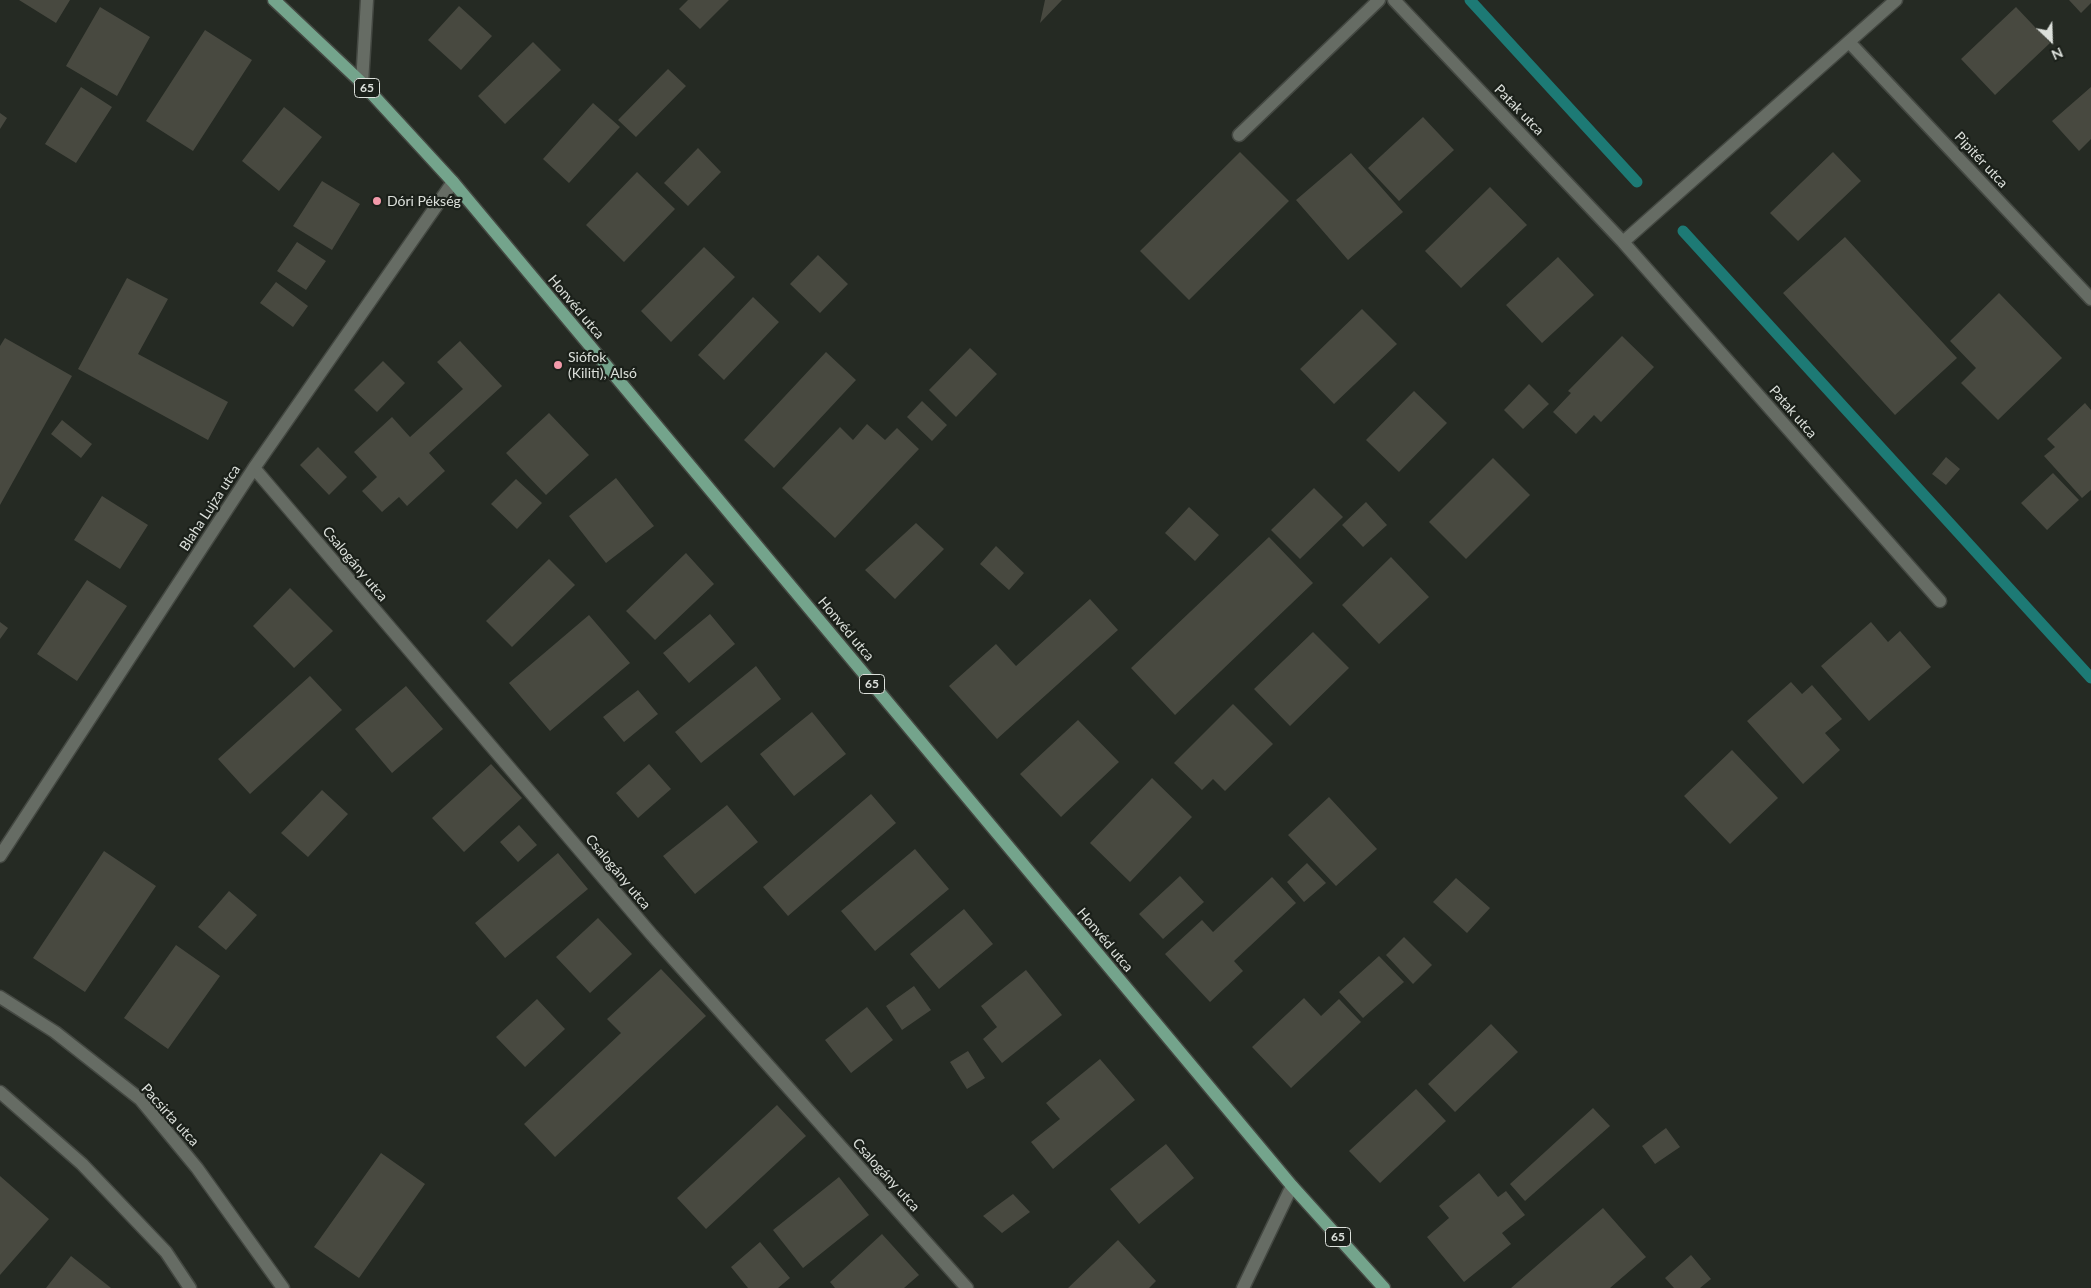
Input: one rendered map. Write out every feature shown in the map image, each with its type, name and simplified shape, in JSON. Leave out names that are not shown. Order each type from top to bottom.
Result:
[{"type":"main road","name":"Honvéd utca","points":[[274,0],[362,83],[452,182],[1292,1186],[1384,1288]]},
{"type":"street","points":[[362,83],[367,0]]},
{"type":"street","points":[[1238,136],[1379,0]]},
{"type":"street","name":"Patak utca","points":[[1394,0],[1623,242],[1940,601]]},
{"type":"street","points":[[1623,242],[1896,0]]},
{"type":"street","name":"Pipitér utca","points":[[1849,42],[2091,299]]},
{"type":"street","name":"Blaha Lujza utca","points":[[0,856],[254,468],[452,182]]},
{"type":"street","name":"Csalogány utca","points":[[254,468],[652,935],[967,1288]]},
{"type":"street","name":"Pacsirta utca","points":[[0,997],[55,1032],[140,1099],[198,1168],[283,1288]]},
{"type":"street","points":[[0,1092],[82,1164],[166,1252],[190,1288]]},
{"type":"street","points":[[1243,1288],[1292,1186]]},
{"type":"building","points":[[19,0],[70,0],[56,23]]},
{"type":"building","points":[[688,0],[729,0],[700,29],[679,9]]},
{"type":"building","points":[[1045,0],[1062,0],[1040,23]]},
{"type":"building","points":[[2069,0],[2091,0],[2091,3],[2081,13]]},
{"type":"building","points":[[459,6],[492,36],[461,70],[428,40]]},
{"type":"building","points":[[100,7],[150,37],[117,96],[66,66]]},
{"type":"building","points":[[2016,7],[2050,43],[1995,95],[1961,59]]},
{"type":"building","points":[[205,30],[252,60],[193,151],[146,121]]},
{"type":"building","points":[[533,42],[561,70],[505,124],[478,96]]},
{"type":"building","points":[[668,69],[686,86],[636,137],[618,120]]},
{"type":"building","points":[[81,87],[112,107],[76,163],[45,144]]},
{"type":"building","points":[[2091,87],[2091,139],[2079,151],[2052,121]]},
{"type":"building","points":[[593,103],[620,127],[569,183],[543,159]]},
{"type":"building","points":[[284,107],[322,137],[279,191],[242,161]]},
{"type":"building","points":[[0,113],[7,118],[0,129]]},
{"type":"building","points":[[1423,117],[1454,150],[1399,201],[1368,168]]},
{"type":"building","points":[[698,148],[721,172],[688,206],[664,183]]},
{"type":"building","points":[[1240,152],[1289,201],[1189,300],[1140,251]]},
{"type":"building","points":[[1833,152],[1861,181],[1798,241],[1770,213]]},
{"type":"building","points":[[1351,153],[1403,212],[1348,260],[1296,200]]},
{"type":"building","points":[[637,172],[675,209],[624,262],[586,225]]},
{"type":"building","points":[[322,181],[360,204],[332,250],[293,226]]},
{"type":"building","points":[[1490,187],[1527,225],[1461,288],[1425,251]]},
{"type":"building","points":[[1845,237],[1957,358],[1895,415],[1783,293]]},
{"type":"building","points":[[297,242],[326,261],[306,290],[277,271]]},
{"type":"building","points":[[704,247],[735,277],[671,342],[641,311]]},
{"type":"building","points":[[818,255],[848,284],[820,313],[790,284]]},
{"type":"building","points":[[1558,257],[1594,295],[1542,343],[1506,305]]},
{"type":"building","points":[[127,278],[168,299],[138,354],[228,402],[208,440],[78,369]]},
{"type":"building","points":[[276,282],[308,306],[293,327],[260,303]]},
{"type":"building","points":[[1999,293],[2062,358],[1998,420],[1961,383],[1976,368],[1950,341]]},
{"type":"building","points":[[753,297],[779,322],[724,380],[698,355]]},
{"type":"building","points":[[1362,309],[1397,344],[1334,404],[1300,369]]},
{"type":"building","points":[[1622,336],[1654,367],[1601,422],[1594,415],[1576,434],[1553,412],[1571,393],[1568,391]]},
{"type":"building","points":[[5,338],[72,376],[0,505],[0,346]]},
{"type":"building","points":[[460,341],[502,386],[429,453],[445,471],[407,506],[399,497],[382,512],[362,491],[377,477],[354,452],[392,417],[410,437],[463,389],[437,362]]},
{"type":"building","points":[[970,348],[997,374],[956,417],[929,390]]},
{"type":"building","points":[[826,352],[856,380],[774,468],[744,440]]},
{"type":"building","points":[[383,361],[405,383],[377,412],[354,390]]},
{"type":"building","points":[[1529,384],[1549,404],[1523,429],[1504,410]]},
{"type":"building","points":[[1414,391],[1447,423],[1399,472],[1366,440]]},
{"type":"building","points":[[922,401],[947,425],[932,441],[907,417]]},
{"type":"building","points":[[2085,403],[2091,410],[2091,490],[2082,498],[2044,456],[2055,447],[2047,439]]},
{"type":"building","points":[[549,413],[589,455],[546,495],[506,453]]},
{"type":"building","points":[[62,420],[92,444],[81,458],[51,434]]},
{"type":"building","points":[[867,424],[885,440],[897,428],[919,449],[835,538],[782,488],[840,427],[853,440]]},
{"type":"building","points":[[318,447],[347,477],[329,495],[300,465]]},
{"type":"building","points":[[1946,457],[1960,469],[1946,485],[1932,474]]},
{"type":"building","points":[[1493,458],[1530,495],[1466,559],[1429,522]]},
{"type":"building","points":[[2053,473],[2079,500],[2047,530],[2021,503]]},
{"type":"building","points":[[616,478],[654,526],[606,563],[569,516]]},
{"type":"building","points":[[516,479],[542,503],[517,529],[491,504]]},
{"type":"building","points":[[1314,488],[1343,517],[1300,559],[1271,530]]},
{"type":"building","points":[[102,496],[148,525],[120,569],[74,540]]},
{"type":"building","points":[[1366,502],[1387,525],[1363,547],[1342,525]]},
{"type":"building","points":[[1189,507],[1219,535],[1195,561],[1165,533]]},
{"type":"building","points":[[916,523],[944,549],[895,599],[865,570]]},
{"type":"building","points":[[1269,537],[1313,583],[1175,715],[1131,668]]},
{"type":"building","points":[[996,546],[1024,573],[1009,590],[980,564]]},
{"type":"building","points":[[686,553],[714,584],[655,640],[626,611]]},
{"type":"building","points":[[1391,557],[1429,597],[1379,644],[1342,605]]},
{"type":"building","points":[[549,559],[575,585],[512,647],[486,621]]},
{"type":"building","points":[[87,580],[127,606],[77,681],[37,654]]},
{"type":"building","points":[[290,588],[333,631],[294,668],[253,626]]},
{"type":"building","points":[[1090,599],[1118,630],[997,739],[949,686],[996,644],[1016,666]]},
{"type":"building","points":[[710,614],[735,644],[689,683],[663,653]]},
{"type":"building","points":[[589,615],[630,663],[550,731],[509,683]]},
{"type":"building","points":[[0,622],[8,628],[0,639]]},
{"type":"building","points":[[1871,622],[1888,642],[1900,631],[1931,667],[1869,721],[1821,666]]},
{"type":"building","points":[[1313,632],[1349,668],[1290,726],[1254,689]]},
{"type":"building","points":[[756,666],[781,699],[701,763],[675,732]]},
{"type":"building","points":[[310,676],[342,710],[250,794],[218,759]]},
{"type":"building","points":[[1791,682],[1802,694],[1812,685],[1842,719],[1825,733],[1840,750],[1803,784],[1747,721]]},
{"type":"building","points":[[406,686],[443,729],[392,773],[355,729]]},
{"type":"building","points":[[638,690],[658,714],[624,742],[603,717]]},
{"type":"building","points":[[1233,704],[1273,744],[1225,791],[1213,779],[1202,790],[1174,763]]},
{"type":"building","points":[[812,712],[846,754],[794,796],[760,754]]},
{"type":"building","points":[[1078,720],[1119,762],[1061,817],[1020,774]]},
{"type":"building","points":[[1732,750],[1778,798],[1730,844],[1684,796]]},
{"type":"building","points":[[491,764],[522,798],[464,852],[432,818]]},
{"type":"building","points":[[649,764],[671,789],[638,818],[616,793]]},
{"type":"building","points":[[1152,778],[1192,817],[1130,882],[1090,843]]},
{"type":"building","points":[[322,790],[348,814],[308,857],[281,833]]},
{"type":"building","points":[[871,794],[896,823],[788,916],[763,887]]},
{"type":"building","points":[[1329,797],[1377,849],[1336,886],[1288,835]]},
{"type":"building","points":[[727,805],[758,842],[695,894],[663,856]]},
{"type":"building","points":[[519,825],[537,845],[518,862],[500,842]]},
{"type":"building","points":[[915,849],[949,889],[875,951],[841,911]]},
{"type":"building","points":[[104,851],[156,886],[85,992],[33,958]]},
{"type":"building","points":[[558,853],[588,889],[505,958],[475,923]]},
{"type":"building","points":[[1307,863],[1326,883],[1304,902],[1287,882]]},
{"type":"building","points":[[1180,876],[1204,902],[1163,939],[1139,914]]},
{"type":"building","points":[[1272,877],[1296,903],[1234,961],[1243,971],[1210,1002],[1165,954],[1202,920],[1213,932]]},
{"type":"building","points":[[1456,878],[1490,908],[1467,933],[1433,902]]},
{"type":"building","points":[[229,891],[257,915],[226,950],[198,927]]},
{"type":"building","points":[[964,909],[993,944],[939,989],[910,954]]},
{"type":"building","points":[[598,918],[632,954],[590,993],[556,957]]},
{"type":"building","points":[[1404,937],[1432,965],[1413,984],[1386,955]]},
{"type":"building","points":[[176,945],[220,976],[168,1049],[124,1018]]},
{"type":"building","points":[[1379,956],[1404,982],[1363,1018],[1339,992]]},
{"type":"building","points":[[661,969],[706,1016],[555,1157],[524,1124],[621,1033],[607,1019]]},
{"type":"building","points":[[1026,970],[1062,1015],[1002,1063],[983,1039],[997,1027],[981,1006]]},
{"type":"building","points":[[914,986],[931,1010],[902,1030],[886,1006]]},
{"type":"building","points":[[1304,998],[1321,1016],[1339,999],[1361,1022],[1291,1088],[1252,1047]]},
{"type":"building","points":[[537,999],[565,1029],[525,1067],[496,1037]]},
{"type":"building","points":[[867,1007],[893,1040],[851,1073],[825,1040]]},
{"type":"building","points":[[1491,1024],[1518,1052],[1455,1112],[1428,1084]]},
{"type":"building","points":[[968,1051],[985,1078],[967,1089],[950,1062]]},
{"type":"building","points":[[1100,1059],[1135,1100],[1053,1169],[1031,1142],[1060,1119],[1046,1103]]},
{"type":"building","points":[[1416,1089],[1446,1121],[1380,1183],[1349,1151]]},
{"type":"building","points":[[777,1105],[806,1136],[706,1229],[677,1198]]},
{"type":"building","points":[[1593,1108],[1610,1126],[1525,1201],[1510,1184]]},
{"type":"building","points":[[1666,1128],[1680,1147],[1655,1164],[1642,1146]]},
{"type":"building","points":[[1166,1144],[1194,1178],[1139,1224],[1110,1189]]},
{"type":"building","points":[[381,1153],[425,1184],[359,1278],[314,1247]]},
{"type":"building","points":[[1479,1173],[1498,1197],[1506,1191],[1525,1215],[1502,1233],[1511,1244],[1464,1282],[1427,1237],[1449,1218],[1439,1206]]},
{"type":"building","points":[[0,1176],[49,1219],[0,1275]]},
{"type":"building","points":[[839,1177],[869,1215],[803,1268],[773,1230]]},
{"type":"building","points":[[1013,1194],[1030,1212],[1002,1233],[983,1216]]},
{"type":"building","points":[[1603,1208],[1646,1257],[1610,1288],[1511,1288]]},
{"type":"building","points":[[882,1234],[919,1275],[904,1288],[835,1288],[830,1282]]},
{"type":"building","points":[[1118,1240],[1156,1281],[1149,1288],[1068,1288]]},
{"type":"building","points":[[760,1242],[790,1278],[778,1288],[748,1288],[731,1267]]},
{"type":"building","points":[[1691,1255],[1711,1279],[1700,1288],[1674,1288],[1665,1278]]},
{"type":"building","points":[[71,1256],[111,1288],[46,1288]]},
{"type":"waterway","points":[[1470,0],[1637,182]]},
{"type":"waterway","points":[[1683,231],[2091,678]]},
{"type":"place","name":"Dóri Pékség","points":[[377,201]]},
{"type":"place","name":"Siófok (Kiliti), Alsó","points":[[558,365]]}]
